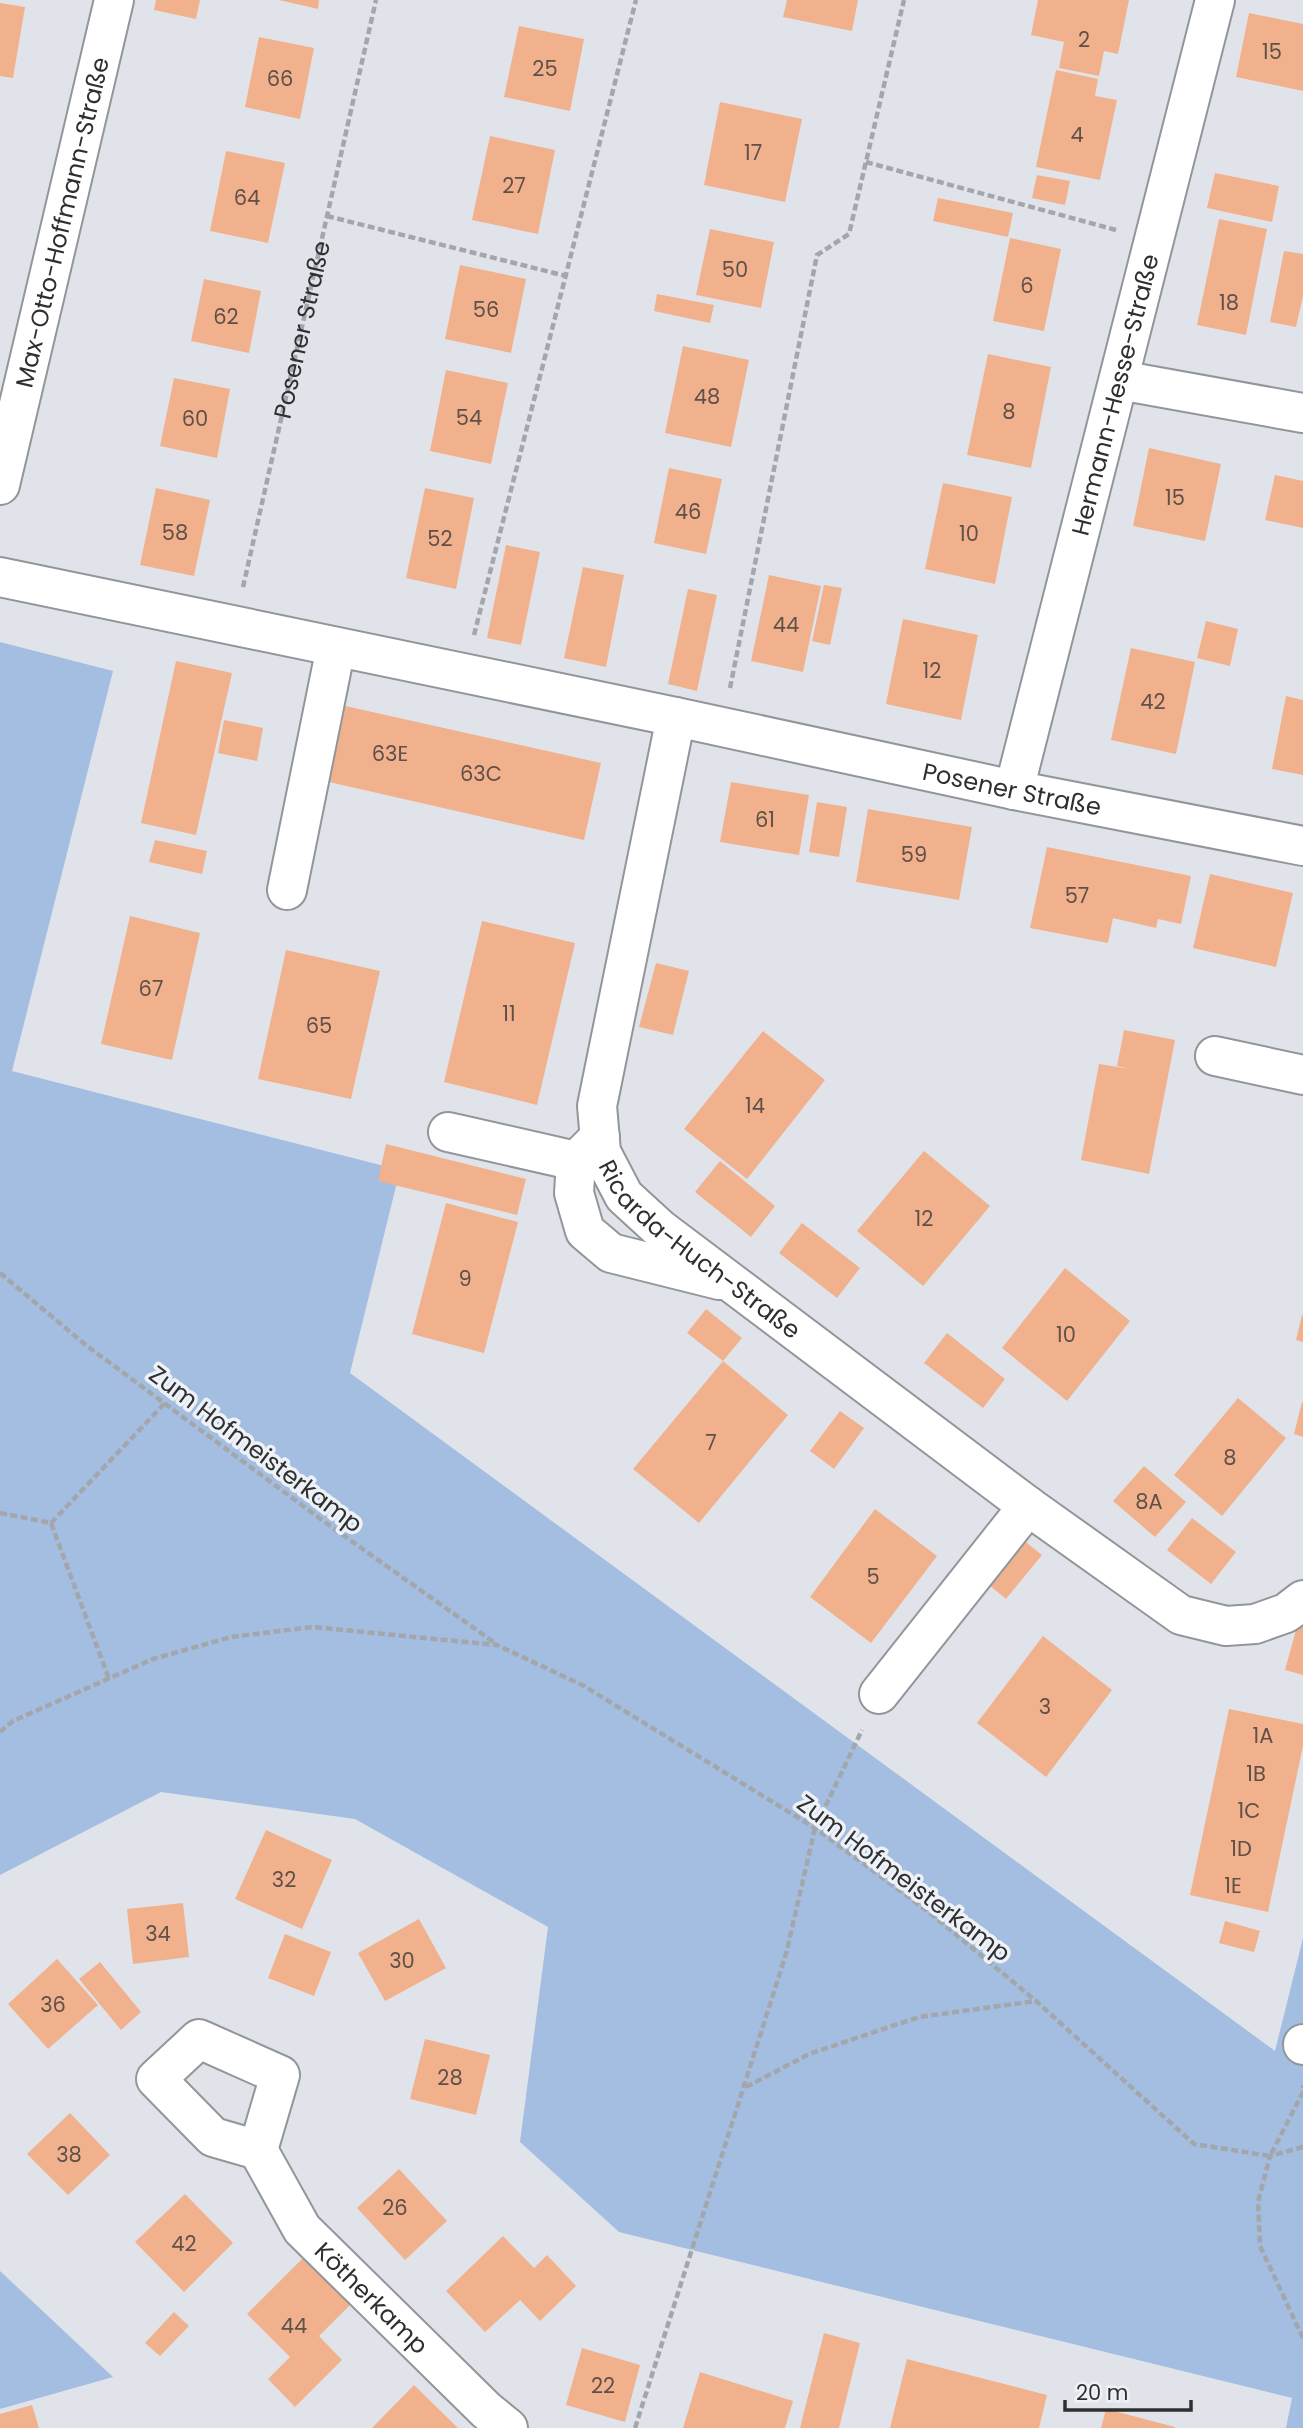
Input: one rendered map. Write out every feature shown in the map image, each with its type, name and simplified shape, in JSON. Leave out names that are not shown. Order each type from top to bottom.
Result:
[{"type":"street","name":"Max-Otto-Hoffmann-Straße","points":[[0,485],[114,0]]},
{"type":"street","name":"Hermann-Hesse-Straße","points":[[1014,790],[1215,0]]},
{"type":"street","points":[[1118,380],[1303,413]]},
{"type":"street","name":"Posener Straße","points":[[0,578],[676,717],[1014,790],[1303,846]]},
{"type":"street","points":[[287,890],[336,647]]},
{"type":"street","name":"Ricarda-Huch-Straße","points":[[676,717],[588,1149],[601,1152],[624,1196],[660,1229],[1028,1506],[1181,1615],[1226,1626],[1255,1624],[1286,1614],[1303,1600]]},
{"type":"street","points":[[1215,1056],[1303,1075]]},
{"type":"street","points":[[448,1132],[588,1149],[575,1193],[585,1231],[611,1253],[736,1284]]},
{"type":"street","points":[[879,1694],[1028,1506]]},
{"type":"street","name":"Kötherkamp","points":[[258,2150],[302,2229],[486,2410],[508,2428]]},
{"type":"path","name":"Posener Straße","points":[[234,626],[376,0]]},
{"type":"path","points":[[464,673],[636,0]]},
{"type":"path","points":[[722,727],[817,255],[849,233],[904,0]]},
{"type":"path","points":[[866,162],[1154,240]]},
{"type":"path","points":[[327,216],[566,276]]},
{"type":"path","name":"Zum Hofmeisterkamp","points":[[0,1273],[87,1346],[326,1523],[497,1645],[584,1685],[815,1828],[930,1913],[1036,2001],[1194,2144],[1270,2156]]},
{"type":"path","points":[[51,1523],[165,1403]]},
{"type":"path","points":[[0,1513],[51,1523]]},
{"type":"path","points":[[51,1523],[109,1679]]},
{"type":"path","name":"Zum Hofmeisterkamp","points":[[0,1732],[13,1721],[153,1659],[231,1637],[312,1627],[497,1645]]},
{"type":"path","points":[[635,2428],[786,1954],[815,1828],[879,1694]]},
{"type":"path","points":[[745,2087],[808,2054],[919,2017],[1036,2001]]},
{"type":"path","points":[[1303,2044],[1303,2092],[1270,2156],[1258,2202],[1260,2246],[1303,2338]]},
{"type":"path","points":[[1270,2156],[1303,2147]]},
{"type":"shaded area","points":[[0,642],[113,671],[12,1071],[400,1170],[350,1373],[1275,2051],[1303,1938],[1303,2428],[1286,2428],[1292,2398],[619,2232],[520,2142],[548,1927],[355,1819],[161,1792],[0,1875]]},
{"type":"shaded area","points":[[0,2271],[113,2377],[0,2409]]},
{"type":"building","points":[[156,0],[200,0],[196,19],[154,10]]},
{"type":"building","points":[[279,0],[319,0],[318,9]]},
{"type":"building","points":[[787,0],[858,0],[852,31],[783,17]]},
{"type":"building","points":[[1038,0],[1129,0],[1118,54],[1104,51],[1099,76],[1059,68],[1064,42],[1031,35]]},
{"type":"building","points":[[0,3],[25,7],[13,78],[0,76]]},
{"type":"building","points":[[1249,13],[1303,24],[1303,91],[1236,77]]},
{"type":"building","points":[[519,26],[584,39],[570,111],[504,97]]},
{"type":"building","points":[[259,37],[314,48],[300,119],[245,107]]},
{"type":"building","points":[[1056,70],[1098,79],[1095,96],[1117,100],[1100,180],[1036,167]]},
{"type":"building","points":[[720,102],[802,119],[785,202],[704,185]]},
{"type":"building","points":[[490,136],[555,150],[538,234],[472,220]]},
{"type":"building","points":[[226,151],[285,163],[268,243],[210,231]]},
{"type":"building","points":[[1215,173],[1279,186],[1272,222],[1207,208]]},
{"type":"building","points":[[1037,175],[1070,181],[1065,205],[1032,198]]},
{"type":"building","points":[[938,198],[1013,213],[1008,237],[933,221]]},
{"type":"building","points":[[1219,219],[1267,229],[1246,335],[1197,325]]},
{"type":"building","points":[[710,229],[774,242],[761,308],[696,295]]},
{"type":"building","points":[[1010,238],[1061,249],[1044,331],[993,321]]},
{"type":"building","points":[[1284,251],[1303,254],[1303,296],[1296,327],[1270,322]]},
{"type":"building","points":[[460,265],[526,279],[511,353],[445,339]]},
{"type":"building","points":[[204,279],[261,291],[249,353],[191,341]]},
{"type":"building","points":[[657,294],[714,305],[710,323],[654,311]]},
{"type":"building","points":[[683,346],[749,360],[731,447],[665,433]]},
{"type":"building","points":[[988,354],[1051,367],[1031,468],[967,455]]},
{"type":"building","points":[[446,370],[508,383],[491,464],[430,451]]},
{"type":"building","points":[[174,378],[230,389],[217,458],[160,446]]},
{"type":"building","points":[[1149,448],[1221,464],[1205,541],[1133,526]]},
{"type":"building","points":[[669,468],[722,479],[706,554],[654,543]]},
{"type":"building","points":[[1275,475],[1303,481],[1303,528],[1265,520]]},
{"type":"building","points":[[943,483],[1012,497],[995,584],[925,569]]},
{"type":"building","points":[[156,488],[210,500],[194,576],[140,565]]},
{"type":"building","points":[[425,488],[474,498],[456,589],[406,578]]},
{"type":"building","points":[[506,545],[540,552],[521,645],[487,638]]},
{"type":"building","points":[[583,567],[624,575],[606,667],[564,658]]},
{"type":"building","points":[[769,575],[821,586],[803,672],[751,661]]},
{"type":"building","points":[[824,585],[842,588],[830,645],[812,641]]},
{"type":"building","points":[[688,589],[717,595],[697,691],[668,684]]},
{"type":"building","points":[[903,619],[978,635],[961,720],[886,704]]},
{"type":"building","points":[[1206,621],[1238,629],[1230,666],[1197,658]]},
{"type":"building","points":[[1131,648],[1195,662],[1176,754],[1111,740]]},
{"type":"building","points":[[176,661],[232,673],[196,835],[141,823]]},
{"type":"building","points":[[1286,696],[1303,700],[1303,775],[1272,769]]},
{"type":"building","points":[[332,703],[601,763],[584,840],[316,779]]},
{"type":"building","points":[[224,720],[263,728],[257,761],[218,753]]},
{"type":"building","points":[[731,782],[809,795],[799,855],[720,842]]},
{"type":"building","points":[[817,802],[847,807],[839,857],[809,852]]},
{"type":"building","points":[[868,809],[972,827],[959,900],[856,882]]},
{"type":"building","points":[[155,840],[207,851],[202,874],[149,862]]},
{"type":"building","points":[[1047,847],[1191,876],[1181,924],[1158,919],[1156,928],[1113,918],[1108,943],[1030,928]]},
{"type":"building","points":[[1210,874],[1293,893],[1276,967],[1193,948]]},
{"type":"building","points":[[130,916],[200,933],[172,1060],[101,1044]]},
{"type":"building","points":[[482,921],[575,943],[537,1105],[444,1082]]},
{"type":"building","points":[[286,950],[380,971],[351,1099],[258,1079]]},
{"type":"building","points":[[656,963],[689,971],[673,1035],[639,1027]]},
{"type":"building","points":[[1124,1030],[1175,1040],[1149,1174],[1081,1160],[1099,1064],[1131,1069],[1117,1066]]},
{"type":"building","points":[[763,1031],[825,1080],[747,1179],[684,1129]]},
{"type":"building","points":[[386,1144],[526,1179],[517,1215],[378,1181]]},
{"type":"building","points":[[924,1151],[990,1206],[923,1286],[857,1231]]},
{"type":"building","points":[[720,1161],[775,1206],[751,1237],[695,1192]]},
{"type":"building","points":[[446,1203],[518,1222],[484,1353],[412,1334]]},
{"type":"building","points":[[802,1223],[860,1268],[837,1298],[779,1253]]},
{"type":"building","points":[[1065,1268],[1130,1321],[1067,1401],[1002,1348]]},
{"type":"building","points":[[706,1309],[742,1338],[723,1361],[687,1333]]},
{"type":"building","points":[[1303,1315],[1303,1342],[1296,1340]]},
{"type":"building","points":[[947,1333],[1005,1379],[983,1408],[924,1363]]},
{"type":"building","points":[[723,1361],[788,1415],[699,1523],[633,1469]]},
{"type":"building","points":[[1238,1398],[1286,1438],[1222,1516],[1174,1475]]},
{"type":"building","points":[[1303,1403],[1303,1437],[1294,1434]]},
{"type":"building","points":[[840,1411],[864,1428],[834,1469],[810,1451]]},
{"type":"building","points":[[1144,1466],[1186,1502],[1155,1537],[1113,1501]]},
{"type":"building","points":[[875,1509],[937,1556],[871,1643],[810,1597]]},
{"type":"building","points":[[1192,1518],[1236,1552],[1211,1584],[1167,1550]]},
{"type":"building","points":[[1017,1535],[1042,1555],[1006,1599],[982,1579]]},
{"type":"building","points":[[1299,1619],[1303,1620],[1303,1675],[1285,1670]]},
{"type":"building","points":[[1043,1636],[1112,1690],[1046,1777],[977,1723]]},
{"type":"building","points":[[1229,1709],[1303,1724],[1303,1746],[1268,1912],[1190,1895]]},
{"type":"building","points":[[266,1830],[332,1860],[302,1929],[235,1899]]},
{"type":"building","points":[[183,1903],[189,1957],[133,1964],[127,1909]]},
{"type":"building","points":[[419,1919],[446,1968],[385,2001],[358,1953]]},
{"type":"building","points":[[1225,1921],[1260,1931],[1254,1952],[1219,1943]]},
{"type":"building","points":[[285,1934],[331,1952],[314,1996],[268,1978]]},
{"type":"building","points":[[57,1959],[98,2005],[48,2049],[8,2004]]},
{"type":"building","points":[[100,1962],[141,2012],[121,2030],[79,1979]]},
{"type":"building","points":[[425,2039],[490,2055],[476,2115],[410,2099]]},
{"type":"building","points":[[70,2113],[110,2155],[68,2195],[27,2154]]},
{"type":"building","points":[[399,2169],[447,2221],[405,2260],[357,2208]]},
{"type":"building","points":[[185,2194],[233,2243],[184,2292],[135,2242]]},
{"type":"building","points":[[503,2236],[534,2268],[547,2255],[576,2286],[540,2321],[520,2300],[485,2332],[446,2291]]},
{"type":"building","points":[[306,2255],[352,2303],[319,2336],[342,2360],[295,2407],[268,2379],[290,2357],[247,2314]]},
{"type":"building","points":[[174,2312],[189,2326],[160,2356],[145,2343]]},
{"type":"building","points":[[824,2333],[860,2343],[839,2428],[800,2428]]},
{"type":"building","points":[[582,2348],[640,2365],[625,2422],[566,2405]]},
{"type":"building","points":[[907,2359],[1047,2395],[1039,2428],[890,2428]]},
{"type":"building","points":[[700,2372],[793,2401],[785,2428],[683,2428]]},
{"type":"building","points":[[414,2385],[458,2428],[372,2428]]},
{"type":"building","points":[[32,2405],[39,2428],[0,2428],[0,2414]]},
{"type":"building","points":[[1106,2409],[1175,2427],[1175,2428],[1101,2428]]}]
